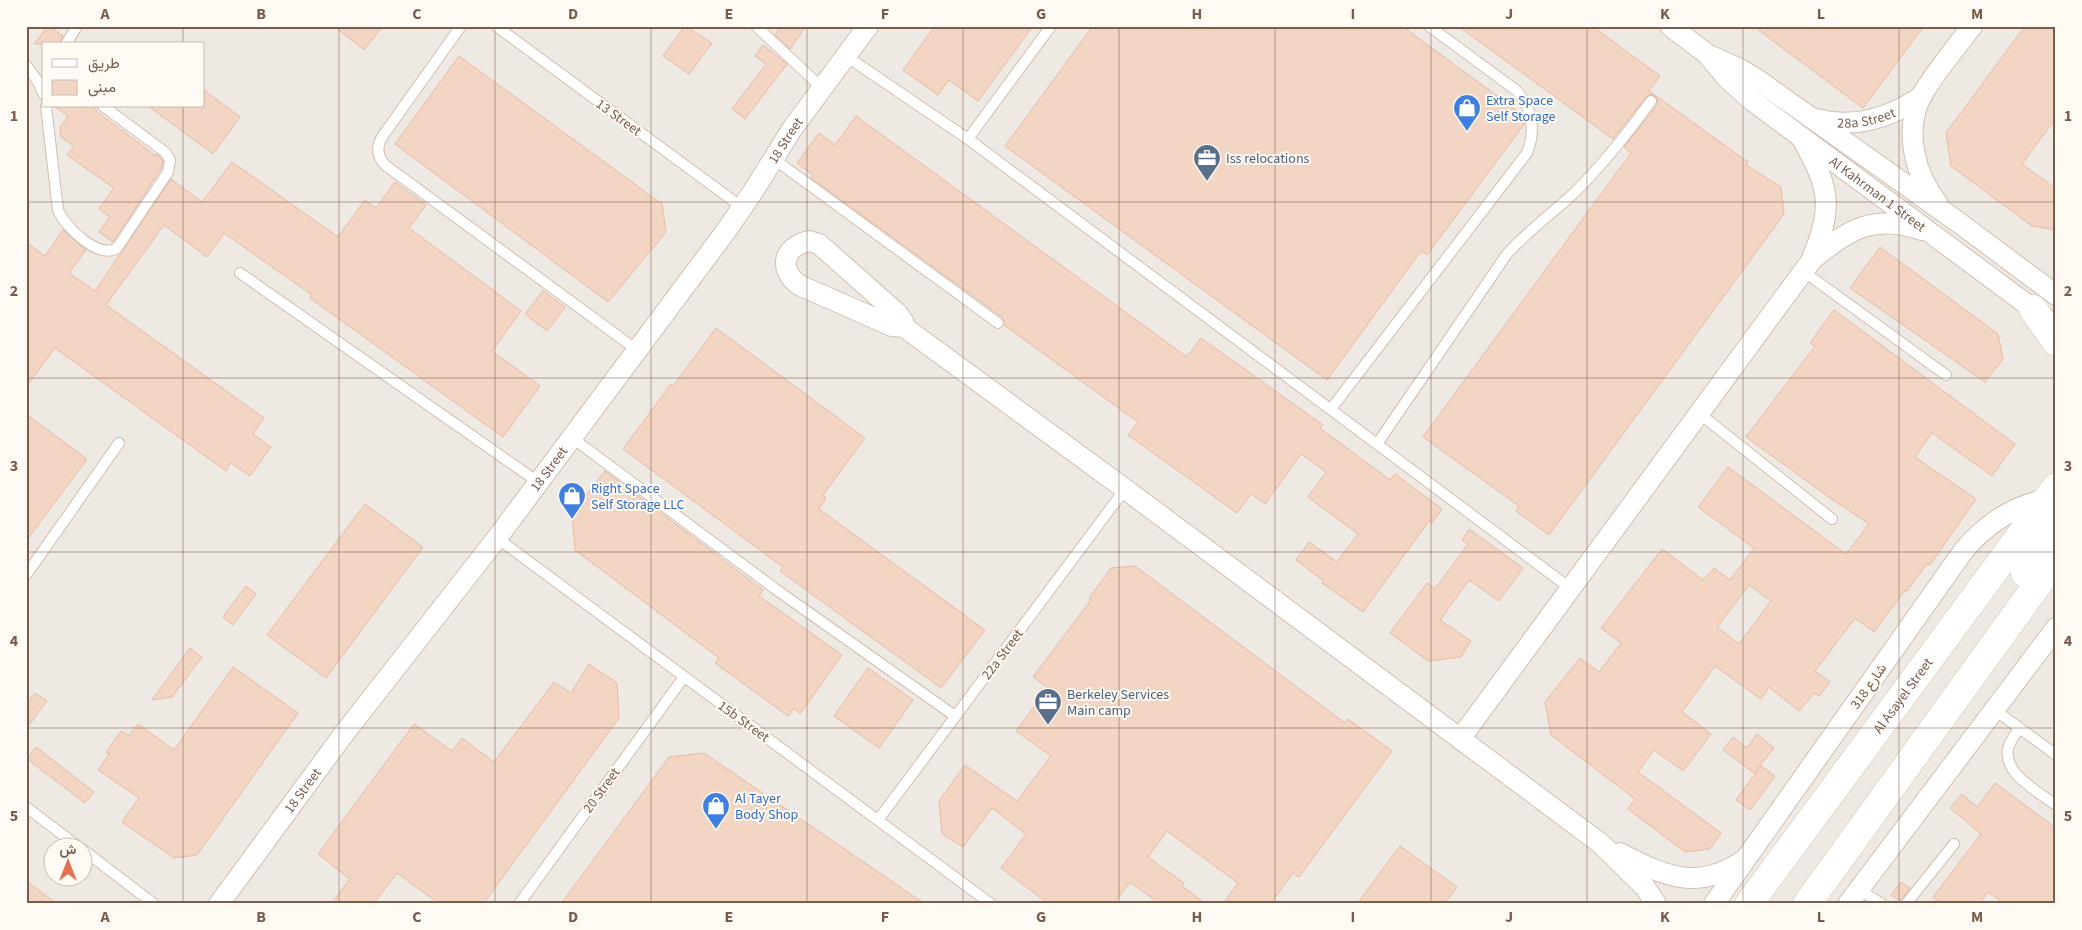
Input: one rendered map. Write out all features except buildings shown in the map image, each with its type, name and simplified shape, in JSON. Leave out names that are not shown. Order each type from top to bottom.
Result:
[{"type":"main road","points":[[2032,309],[2056,342]]},
{"type":"main road","name":"Al Asayel Street","points":[[1749,904],[2052,493]]},
{"type":"main road","points":[[2016,613],[2022,579],[2056,529]]},
{"type":"main road","points":[[1807,904],[2056,559]]},
{"type":"street","name":"18 Street","points":[[219,904],[343,735],[497,538],[743,208],[792,129],[868,26]]},
{"type":"street","name":"Al Kahrman 1 Street","points":[[1670,26],[1707,54],[1738,89],[1824,156],[1935,234],[2032,309],[2056,325]]},
{"type":"street","name":"28a Street","points":[[1958,222],[1942,209],[1929,193],[1916,162],[1913,135],[1915,115],[1922,96],[1972,26]]},
{"type":"street","name":"Al Kahrman 1 Street","points":[[1707,54],[1724,60],[1755,78],[1807,117],[1958,222],[2056,296]]},
{"type":"street","name":"28a Street","points":[[1807,117],[1841,123],[1876,120],[1892,114],[1922,96]]},
{"type":"street","points":[[1460,739],[1807,266],[1826,221],[1826,198],[1822,176],[1801,137]]},
{"type":"street","points":[[1807,266],[1844,234],[1858,227],[1874,223],[1906,225],[1935,234]]},
{"type":"street","points":[[904,327],[896,328],[799,285],[791,278],[786,269],[786,259],[791,250],[799,244],[809,241],[819,244],[902,318],[904,327],[1125,488],[1600,843],[1644,886],[1656,904]]},
{"type":"street","name":"شارع 318","points":[[1714,904],[1975,537],[1987,526],[2008,512],[2052,493]]},
{"type":"street","points":[[1853,897],[2056,628]]},
{"type":"street","points":[[1600,843],[1659,873],[1678,877],[1697,878],[1716,874],[1734,867],[1750,855]]},
{"type":"lane","points":[[67,42],[77,26]]},
{"type":"lane","points":[[461,26],[382,137],[378,147],[379,157],[384,165],[637,350]]},
{"type":"lane","name":"13 Street","points":[[496,26],[743,208]]},
{"type":"lane","points":[[756,26],[822,88]]},
{"type":"lane","points":[[968,139],[1051,26]]},
{"type":"lane","points":[[1331,409],[1527,153],[1531,143],[1532,120],[1524,100],[1517,91],[1429,26]]},
{"type":"lane","points":[[846,56],[968,139],[1570,588]]},
{"type":"lane","points":[[26,65],[41,78]]},
{"type":"lane","points":[[1377,444],[1507,254],[1519,240],[1593,173],[1619,144],[1651,101]]},
{"type":"lane","points":[[46,108],[58,210],[62,219],[74,232],[101,250],[109,252],[117,248],[168,172],[170,164],[165,152],[106,108]]},
{"type":"lane","points":[[774,159],[998,323]]},
{"type":"lane","points":[[1807,266],[1946,375]]},
{"type":"lane","points":[[240,273],[538,482]]},
{"type":"lane","points":[[1700,414],[1832,519]]},
{"type":"lane","points":[[571,437],[774,588],[956,716]]},
{"type":"lane","points":[[26,575],[118,443]]},
{"type":"lane","name":"22a Street","points":[[878,820],[1125,488]]},
{"type":"lane","name":"15b Street","points":[[497,538],[991,904]]},
{"type":"lane","name":"20 Street","points":[[519,904],[684,677]]},
{"type":"lane","points":[[1994,710],[2056,755]]},
{"type":"lane","points":[[2019,728],[2008,748],[2009,761],[2013,773],[2056,805]]},
{"type":"lane","points":[[26,807],[68,838]]},
{"type":"lane","points":[[1906,904],[1954,844]]},
{"type":"lane","points":[[92,856],[154,904]]},
{"type":"lane","points":[[1853,897],[1882,904]]},
{"type":"shaded area","points":[[26,26],[2056,26],[2056,904],[26,904]]},
{"type":"place","name":"Extra Space Self Storage","points":[[1467,132]]},
{"type":"place","name":"Iss relocations","points":[[1207,182]]},
{"type":"place","name":"Right Space Self Storage LLC","points":[[572,520]]},
{"type":"place","name":"Berkeley Services Main camp","points":[[1048,726]]},
{"type":"place","name":"Al Tayer Body Shop","points":[[716,830]]}]
